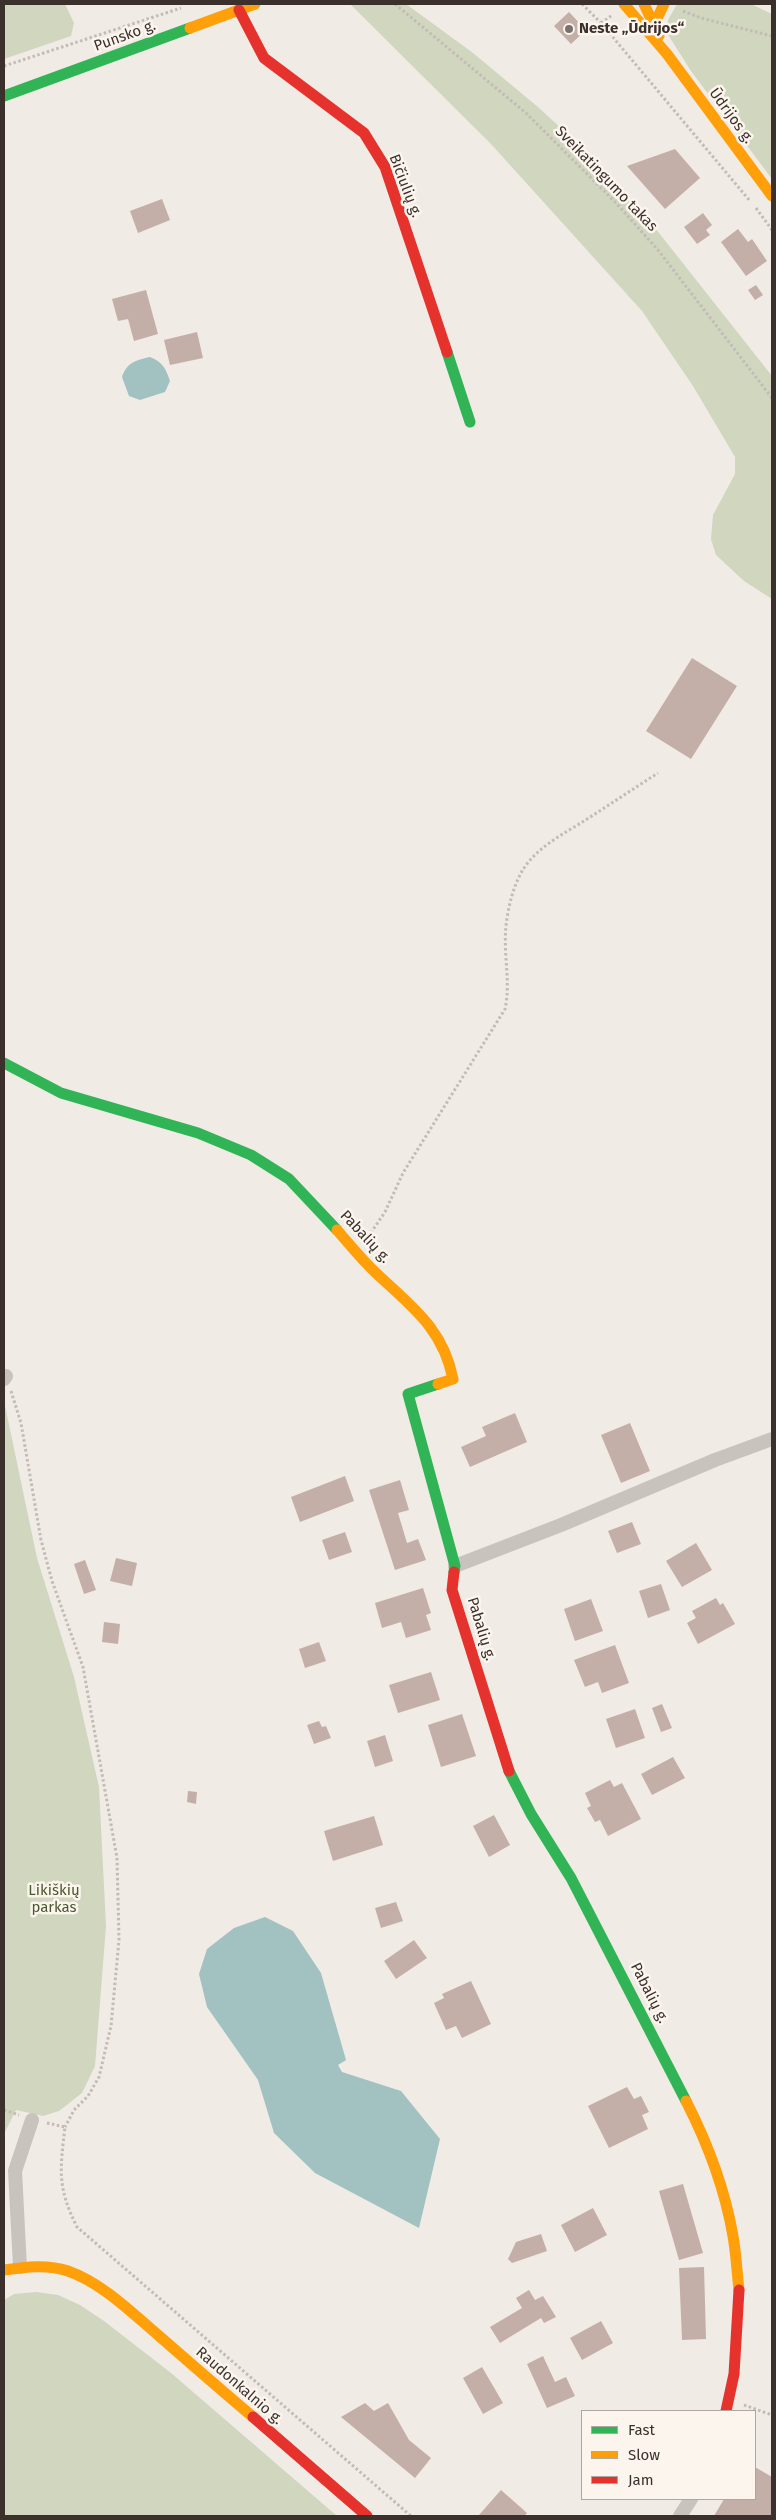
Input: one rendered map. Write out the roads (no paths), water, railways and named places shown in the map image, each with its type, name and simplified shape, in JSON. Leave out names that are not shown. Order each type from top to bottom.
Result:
[{"type":"street","name":"Punsko g.","points":[[4,96],[255,4]]},
{"type":"street","name":"Ūdrijos g.","points":[[624,4],[667,54],[772,196]]},
{"type":"street","name":"Ūdrijos g.","points":[[644,4],[667,54]]},
{"type":"street","points":[[654,25],[664,4]]},
{"type":"street","name":"Bičiulių g.","points":[[239,10],[264,58],[364,133],[385,167],[470,422]]},
{"type":"street","name":"Pabalių g.","points":[[4,1063],[59,1092],[227,1145],[275,1168],[315,1206],[349,1246],[429,1322],[442,1343],[452,1366],[453,1379],[408,1394],[455,1566],[452,1590],[506,1766],[531,1814],[585,1904],[699,2126],[716,2173],[733,2235],[740,2298],[728,2406]]},
{"type":"street","points":[[455,1566],[562,1525],[715,1460],[772,1439]]},
{"type":"street","points":[[20,2266],[15,2172],[32,2120]]},
{"type":"street","name":"Raudonkalnio g.","points":[[4,2270],[20,2266],[56,2266],[89,2280],[123,2305],[367,2516]]},
{"type":"street","points":[[680,2516],[690,2500]]},
{"type":"water","points":[[150,357],[161,364],[167,373],[170,381],[165,392],[140,400],[129,396],[122,377],[124,372],[133,362]]},
{"type":"water","points":[[265,1917],[293,1931],[321,1973],[346,2060],[338,2065],[342,2072],[401,2091],[440,2139],[419,2228],[315,2173],[274,2133],[258,2080],[207,2007],[199,1974],[207,1949],[234,1928]]},
{"type":"place","name":"Neste „Ūdrijos“","points":[[569,29]]},
{"type":"park label","name":"Likiškių parkas","points":[[54,1900]]}]
